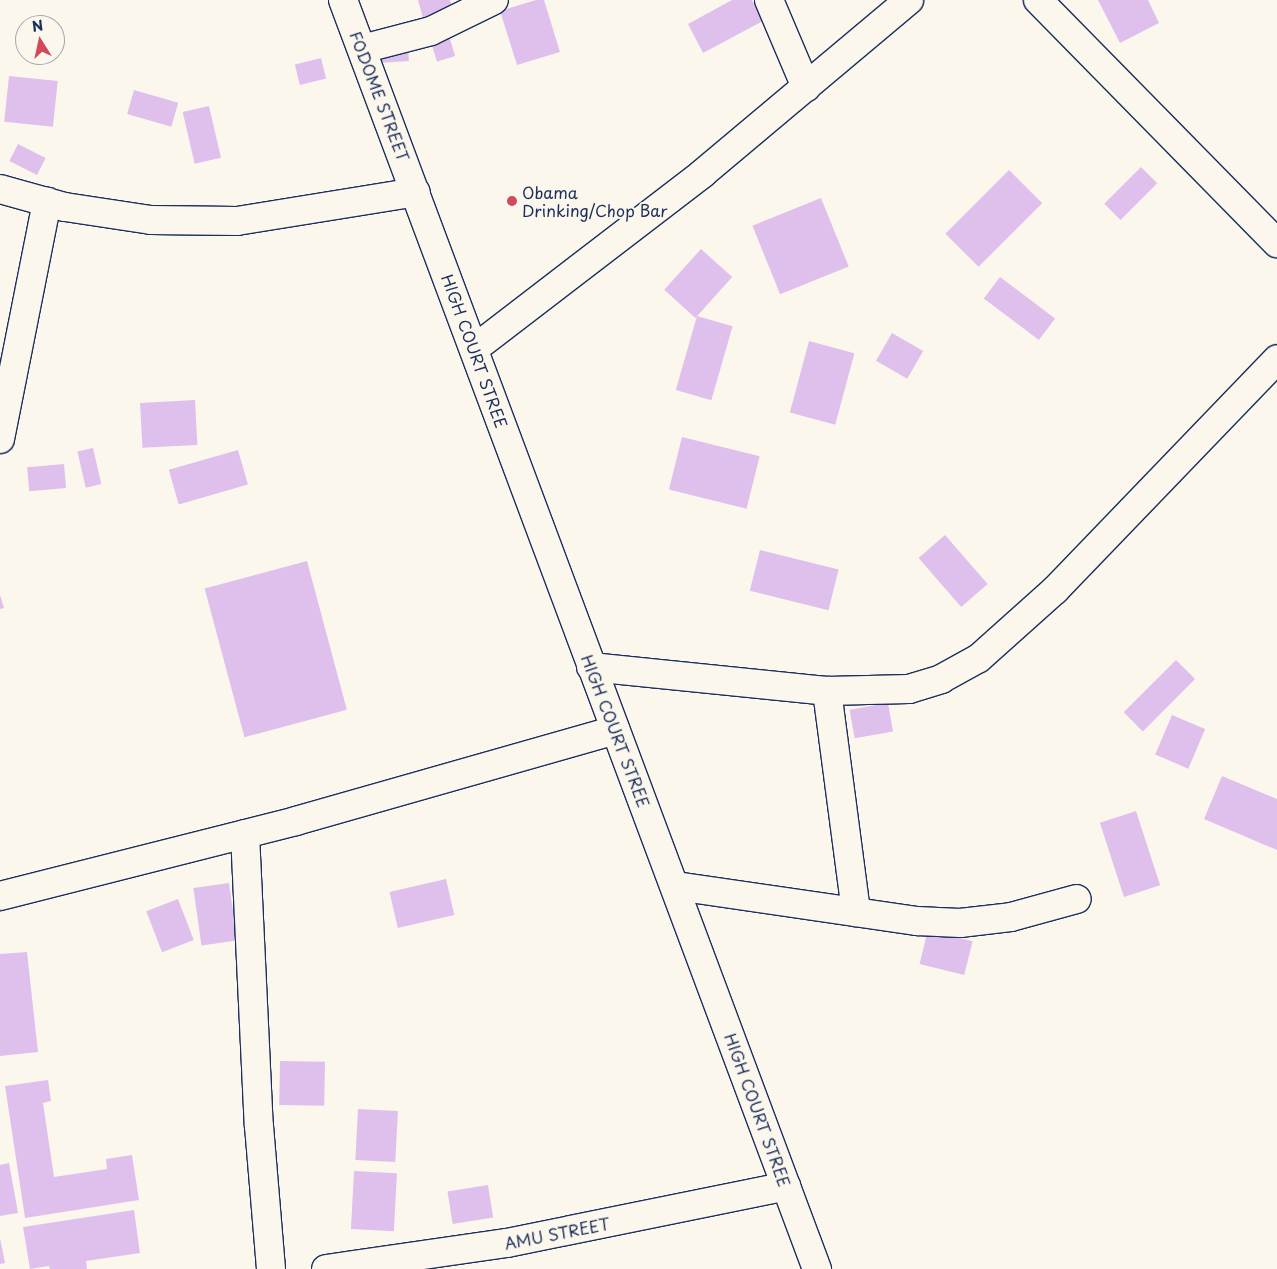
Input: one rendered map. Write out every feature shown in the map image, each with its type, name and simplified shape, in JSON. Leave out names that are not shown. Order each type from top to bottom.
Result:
[{"type":"street","name":"FODOME STREET","points":[[343,0],[416,192]]},
{"type":"street","points":[[362,48],[431,31],[494,0]]},
{"type":"street","points":[[769,0],[806,87]]},
{"type":"street","points":[[474,349],[702,173],[909,0]]},
{"type":"street","points":[[1038,0],[1277,242]]},
{"type":"street","points":[[0,190],[47,202],[151,220],[237,221],[416,192]]},
{"type":"street","name":"HIGH COURT STREE","points":[[416,192],[591,667],[676,886],[817,1269]]},
{"type":"street","points":[[0,439],[47,202]]},
{"type":"street","points":[[591,667],[827,691],[908,689],[941,679],[979,658],[1055,590],[1277,359]]},
{"type":"street","points":[[827,691],[856,912]]},
{"type":"street","points":[[0,896],[245,834],[615,730]]},
{"type":"street","points":[[245,834],[259,1126],[271,1269]]},
{"type":"street","points":[[676,886],[917,921],[960,923],[1011,917],[1077,899]]},
{"type":"street","name":"AMU STREET","points":[[326,1269],[507,1243],[786,1186]]},
{"type":"street","points":[[482,1269],[507,1243]]},
{"type":"building","points":[[418,0],[450,0],[453,9],[423,18]]},
{"type":"building","points":[[536,0],[544,0],[560,52],[517,65],[500,11]]},
{"type":"building","points":[[732,0],[752,0],[763,21],[703,53],[688,24]]},
{"type":"building","points":[[1098,0],[1148,0],[1159,23],[1120,43]]},
{"type":"building","points":[[449,36],[455,56],[437,62],[431,42]]},
{"type":"building","points":[[408,48],[409,61],[382,63],[381,50]]},
{"type":"building","points":[[321,58],[326,78],[300,85],[295,65]]},
{"type":"building","points":[[9,76],[58,81],[53,127],[4,122]]},
{"type":"building","points":[[134,90],[178,103],[171,127],[127,114]]},
{"type":"building","points":[[209,106],[221,158],[195,164],[183,112]]},
{"type":"building","points":[[18,144],[46,158],[37,175],[9,161]]},
{"type":"building","points":[[1141,167],[1157,183],[1120,220],[1104,204]]},
{"type":"building","points":[[1009,170],[1042,203],[979,267],[945,234]]},
{"type":"building","points":[[821,198],[849,267],[780,294],[752,226]]},
{"type":"building","points":[[701,249],[732,277],[695,318],[664,290]]},
{"type":"building","points":[[1000,277],[1055,319],[1039,340],[984,299]]},
{"type":"building","points":[[697,316],[733,326],[711,400],[676,390]]},
{"type":"building","points":[[892,333],[923,351],[907,379],[876,361]]},
{"type":"building","points":[[809,341],[854,353],[835,425],[790,412]]},
{"type":"building","points":[[195,400],[197,445],[142,448],[140,403]]},
{"type":"building","points":[[682,437],[760,456],[747,509],[669,489]]},
{"type":"building","points":[[93,448],[101,484],[86,488],[77,452]]},
{"type":"building","points":[[238,450],[248,485],[179,504],[169,470]]},
{"type":"building","points":[[64,464],[66,488],[29,491],[27,467]]},
{"type":"building","points":[[945,535],[988,584],[961,607],[919,558]]},
{"type":"building","points":[[760,550],[839,570],[828,610],[750,591]]},
{"type":"building","points":[[307,561],[347,710],[244,737],[205,588]]},
{"type":"building","points":[[0,595],[4,608],[0,609]]},
{"type":"building","points":[[1176,660],[1195,679],[1143,731],[1124,712]]},
{"type":"building","points":[[888,703],[893,732],[855,738],[850,710]]},
{"type":"building","points":[[1172,715],[1205,729],[1188,769],[1155,755]]},
{"type":"building","points":[[1222,776],[1277,799],[1277,850],[1204,819]]},
{"type":"building","points":[[1136,811],[1160,885],[1124,897],[1100,823]]},
{"type":"building","points":[[446,879],[454,915],[398,928],[389,892]]},
{"type":"building","points":[[229,883],[237,940],[201,945],[193,888]]},
{"type":"building","points":[[178,899],[194,940],[162,952],[146,911]]},
{"type":"building","points":[[928,930],[973,941],[964,975],[920,964]]},
{"type":"building","points":[[27,952],[38,1052],[0,1056],[0,954]]},
{"type":"building","points":[[280,1061],[325,1062],[324,1106],[279,1105]]},
{"type":"building","points":[[48,1080],[51,1101],[43,1103],[54,1177],[107,1169],[106,1159],[132,1155],[139,1200],[25,1218],[5,1086]]},
{"type":"building","points":[[358,1109],[398,1111],[395,1162],[355,1160]]},
{"type":"building","points":[[9,1163],[18,1213],[0,1216],[0,1165]]},
{"type":"building","points":[[354,1171],[397,1173],[394,1231],[351,1229]]},
{"type":"building","points":[[488,1185],[493,1218],[453,1224],[448,1191]]},
{"type":"building","points":[[134,1210],[140,1253],[86,1261],[87,1269],[50,1269],[49,1266],[30,1269],[23,1227]]},
{"type":"building","points":[[0,1238],[5,1263],[0,1264]]},
{"type":"place","name":"Obama Drinking/Chop Bar","points":[[512,201]]}]
